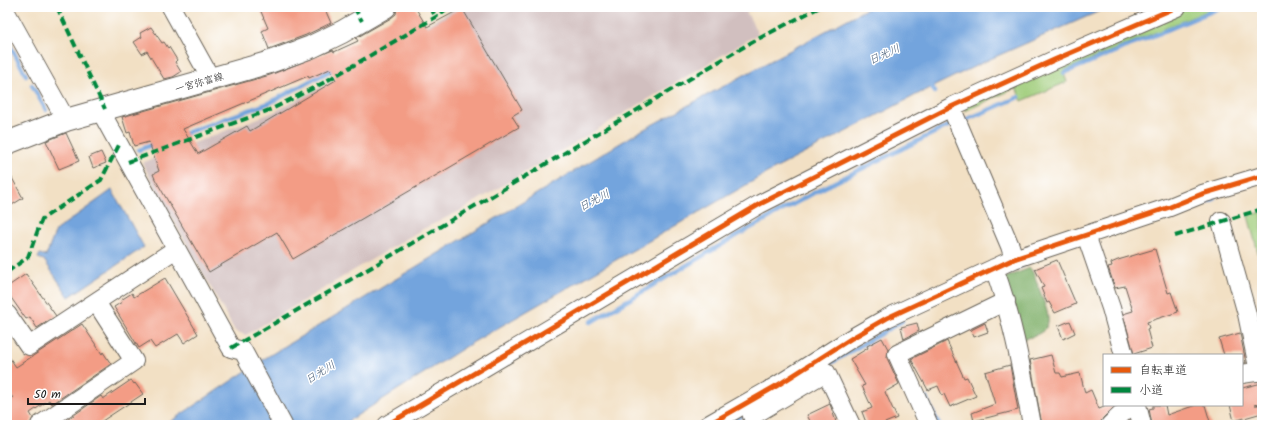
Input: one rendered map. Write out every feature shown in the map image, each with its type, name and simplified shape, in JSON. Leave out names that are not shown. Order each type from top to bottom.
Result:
[{"type":"main road","name":"一宮弥富線","points":[[7,144],[66,120],[267,63],[311,47],[342,32],[384,7]]},
{"type":"street","points":[[20,7],[7,14],[66,120]]},
{"type":"street","points":[[171,7],[211,79]]},
{"type":"street","points":[[387,425],[760,204],[952,107],[1054,60],[1177,7]]},
{"type":"street","points":[[952,107],[1010,246],[1014,259]]},
{"type":"street","points":[[100,110],[231,348],[243,352],[283,425]]},
{"type":"street","points":[[750,414],[887,318],[996,274],[1014,259],[1088,240],[1202,194],[1262,176]]},
{"type":"street","points":[[1220,221],[1247,314],[1254,372]]},
{"type":"street","points":[[1088,240],[1111,308],[1124,354]]},
{"type":"street","points":[[7,314],[29,346],[176,249]]},
{"type":"street","points":[[996,274],[1006,301],[1022,365],[1032,425]]},
{"type":"street","points":[[929,425],[897,354],[1006,301]]},
{"type":"street","points":[[40,425],[134,361],[96,302]]},
{"type":"street","points":[[708,425],[750,414],[826,372],[851,425]]},
{"type":"street","points":[[1110,425],[1128,408],[1134,406]]},
{"type":"street","points":[[1137,406],[1142,425]]},
{"type":"shaded area","points":[[457,7],[744,7],[758,34],[458,212],[421,230],[246,335],[235,331],[142,163],[274,112],[325,85]]},
{"type":"green space","points":[[1191,7],[1217,7],[1063,71],[1067,82],[1022,101],[1016,88],[965,111],[965,106]]},
{"type":"green space","points":[[1262,212],[1262,256],[1259,256],[1248,216]]},
{"type":"green space","points":[[1030,268],[1035,276],[1047,310],[1048,323],[1040,333],[1021,340],[1002,279]]},
{"type":"water","name":"日光川","points":[[870,7],[1109,7],[988,60],[918,94],[767,173],[470,344],[342,425],[165,425],[267,357],[637,133]]},
{"type":"water","points":[[112,190],[144,247],[69,297],[44,260],[38,258],[40,254],[46,256],[56,230]]},
{"type":"building","points":[[259,7],[324,7],[331,23],[306,35],[269,49],[262,31],[268,28]]},
{"type":"building","points":[[397,7],[415,7],[427,27],[462,8],[522,110],[512,116],[519,127],[293,259],[277,232],[209,272],[155,179],[153,174],[159,171],[149,142],[134,146],[130,132],[127,133],[122,117],[270,75],[333,50],[334,52],[358,41],[356,38],[396,14]],"holes":[[[330,69],[336,80],[250,131],[247,126],[198,154],[183,129],[308,76],[309,78]]]},
{"type":"building","points":[[151,27],[162,43],[164,42],[168,48],[169,47],[177,60],[175,62],[181,72],[173,77],[164,79],[147,51],[142,54],[134,42],[142,37],[140,33]]},
{"type":"building","points":[[66,133],[79,161],[59,169],[46,141]]},
{"type":"building","points":[[101,152],[106,163],[93,168],[89,157]]},
{"type":"building","points":[[7,169],[23,198],[7,208]]},
{"type":"building","points":[[1155,249],[1168,293],[1171,292],[1178,312],[1147,322],[1149,328],[1147,329],[1152,348],[1134,354],[1123,314],[1133,311],[1125,286],[1115,288],[1108,267],[1112,266],[1111,263],[1118,260]]},
{"type":"building","points":[[1057,260],[1076,304],[1055,313],[1049,302],[1047,303],[1041,288],[1044,287],[1035,269]]},
{"type":"building","points":[[26,274],[56,316],[37,328],[30,317],[26,319],[7,292],[7,287]]},
{"type":"building","points":[[165,278],[198,334],[184,343],[178,334],[155,348],[150,341],[139,348],[114,307],[122,302],[121,300],[132,293],[134,297]]},
{"type":"building","points":[[1070,321],[1075,333],[1063,339],[1058,326]]},
{"type":"building","points":[[917,323],[919,331],[904,339],[901,327]]},
{"type":"building","points":[[985,323],[988,332],[974,337],[971,330]]},
{"type":"building","points":[[82,324],[102,354],[103,352],[111,364],[52,404],[49,400],[30,413],[33,418],[30,425],[7,425],[7,402],[13,398],[7,390],[7,354],[16,367]]},
{"type":"building","points":[[1240,333],[1246,363],[1243,363],[1243,354],[1224,354],[1219,339]]},
{"type":"building","points":[[882,338],[888,349],[887,358],[899,384],[885,392],[897,418],[880,425],[867,425],[862,412],[872,408],[862,386],[865,385],[850,359],[868,348],[867,346]]},
{"type":"building","points":[[947,341],[964,378],[967,377],[976,396],[950,407],[944,394],[942,395],[938,386],[928,390],[911,359]]},
{"type":"building","points":[[1051,355],[1056,373],[1060,373],[1062,377],[1080,373],[1085,393],[1091,390],[1099,409],[1106,406],[1115,406],[1103,418],[1100,425],[1042,425],[1030,360]]},
{"type":"building","points":[[1010,365],[1018,410],[974,421],[972,413],[995,404],[985,372]]},
{"type":"building","points":[[131,380],[143,394],[96,425],[66,425],[64,422],[101,396],[103,399]]},
{"type":"building","points":[[1262,383],[1262,404],[1254,405],[1262,405],[1262,413],[1234,421],[1230,406],[1243,406],[1243,388]]},
{"type":"building","points":[[830,404],[837,425],[812,425],[807,415]]},
{"type":"building","points":[[1153,406],[1165,406],[1167,415],[1193,406],[1205,406],[1211,425],[1152,425],[1149,409],[1153,408]]},
{"type":"waterway","points":[[1064,73],[1222,7]]},
{"type":"waterway","points":[[7,40],[26,75]]},
{"type":"waterway","points":[[180,135],[269,103],[335,68]]},
{"type":"waterway","points":[[930,83],[935,92]]},
{"type":"waterway","points":[[32,85],[46,110]]},
{"type":"waterway","points":[[963,121],[1019,97]]},
{"type":"waterway","points":[[591,322],[743,232],[819,190],[952,124]]},
{"type":"waterway","points":[[139,150],[154,144]]},
{"type":"waterway","points":[[1191,208],[1214,199]]},
{"type":"waterway","points":[[1003,274],[1025,264]]},
{"type":"waterway","points":[[824,367],[902,321]]},
{"type":"waterway","points":[[926,398],[939,425]]},
{"type":"waterway","points":[[729,423],[747,413]]},
{"type":"marked path","points":[[57,7],[105,109]]},
{"type":"marked path","points":[[354,7],[362,21]]},
{"type":"marked path","points":[[430,7],[436,17]]},
{"type":"marked path","points":[[128,162],[272,109],[323,83],[436,17],[449,7]]},
{"type":"marked path","points":[[231,348],[343,284],[752,42],[820,7]]},
{"type":"marked path","points":[[7,272],[28,257],[42,219],[101,180],[119,145]]},
{"type":"marked path","points":[[1175,236],[1262,209]]},
{"type":"cycle path","points":[[387,425],[760,204],[951,107],[1054,60],[1177,7]]},
{"type":"cycle path","points":[[708,425],[778,385],[852,338],[887,318],[1014,259],[1170,207],[1202,194],[1262,176]]}]
